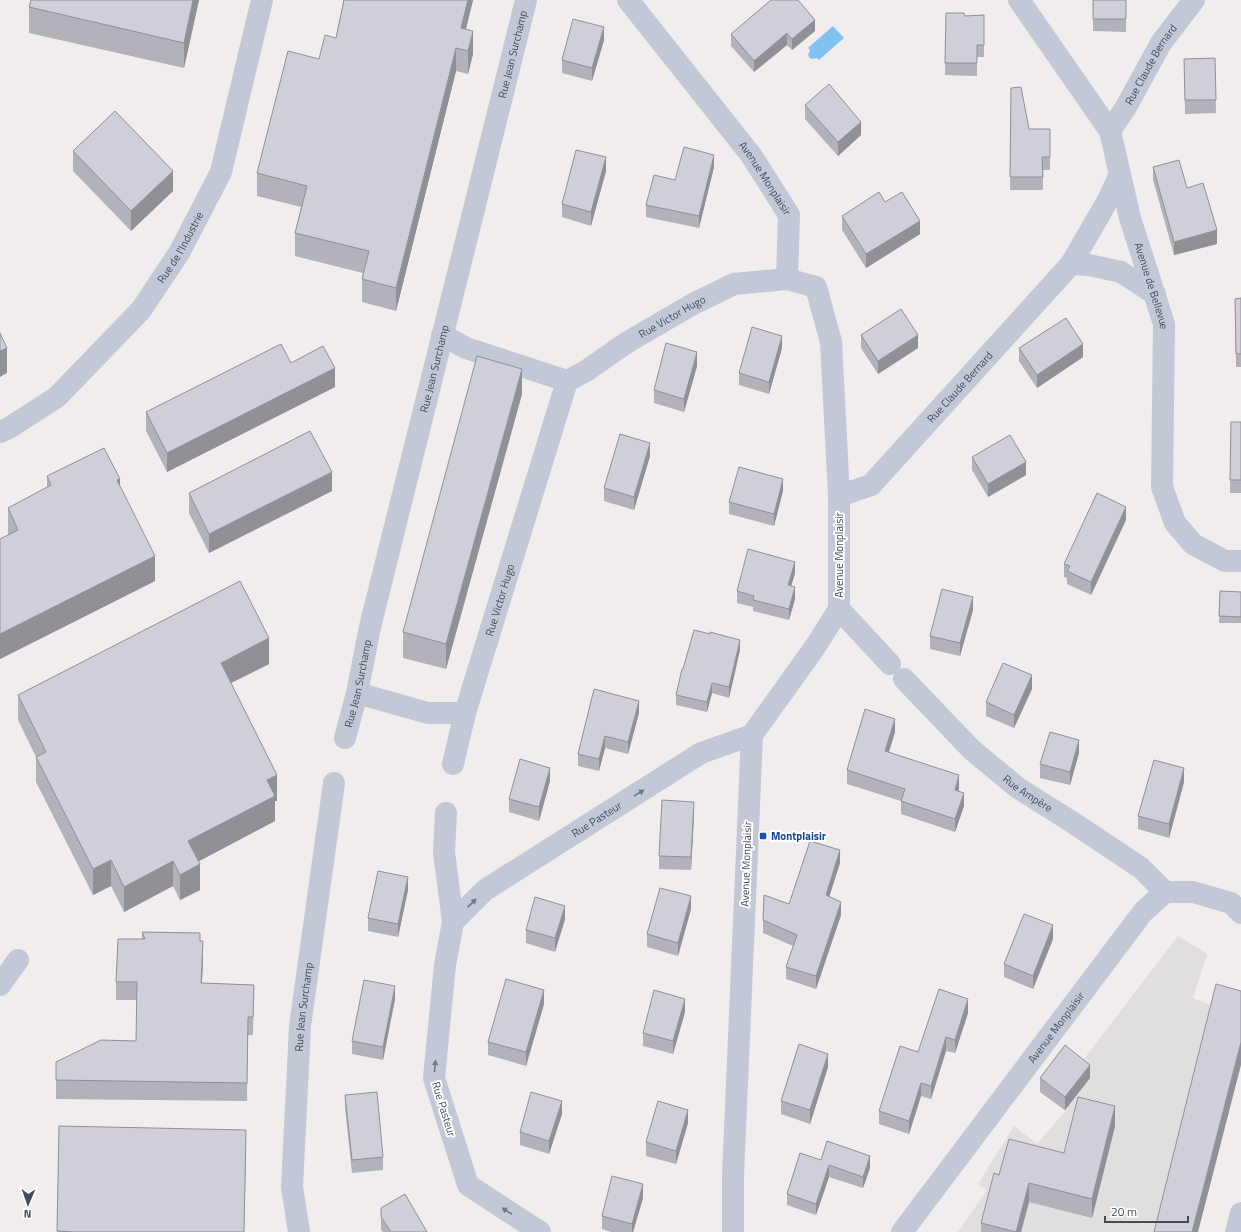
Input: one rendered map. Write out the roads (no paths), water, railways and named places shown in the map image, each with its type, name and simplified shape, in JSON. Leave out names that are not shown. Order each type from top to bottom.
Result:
[{"type":"street","name":"Rue de l'Industrie","points":[[0,432],[57,398],[141,310],[179,253],[221,172],[262,0]]},
{"type":"street","name":"Rue Jean Surchamp","points":[[345,738],[357,693],[370,627],[526,0]]},
{"type":"street","name":"Avenue Monplaisir","points":[[628,0],[751,155],[789,214],[787,279],[816,287],[831,342],[839,496],[839,609],[815,647],[752,735],[733,1168],[733,1232]]},
{"type":"street","name":"Avenue de Bellevue","points":[[1018,0],[1110,131],[1119,176],[1130,218],[1164,324],[1162,487],[1175,523],[1193,544],[1225,561],[1241,561]]},
{"type":"street","name":"Rue Claude Bernard","points":[[1110,131],[1126,107],[1162,43],[1194,0]]},
{"type":"street","name":"Rue Claude Bernard","points":[[839,496],[871,485],[1071,264],[1108,200],[1119,176]]},
{"type":"street","points":[[1071,264],[1089,265],[1121,272],[1155,294]]},
{"type":"street","name":"Rue Victor Hugo","points":[[465,713],[567,381],[586,371],[633,339],[693,304],[734,284],[787,279]]},
{"type":"street","points":[[442,335],[466,348],[567,381]]},
{"type":"street","name":"Rue Ampère","points":[[839,609],[977,755],[1018,788],[1141,868],[1165,892]]},
{"type":"street","points":[[357,693],[428,713],[465,713],[453,764]]},
{"type":"street","name":"Rue Pasteur","points":[[453,922],[485,890],[701,753],[752,735]]},
{"type":"street","name":"Rue Jean Surchamp","points":[[299,1232],[292,1187],[300,1026],[334,783]]},
{"type":"street","name":"Rue Pasteur","points":[[446,813],[444,852],[453,922],[445,965],[434,1078],[468,1185],[540,1232]]},
{"type":"street","points":[[1165,892],[1193,892],[1231,903],[1241,913]]},
{"type":"street","name":"Avenue Monplaisir","points":[[902,1232],[1138,918],[1165,892]]},
{"type":"street","points":[[0,985],[18,960]]},
{"type":"street","points":[[1236,1232],[1241,1213]]},
{"type":"water","points":[[833,26],[844,38],[819,60],[817,58],[810,58],[808,55],[810,50],[808,48]]},
{"type":"place","name":"Montplaisir","points":[[763,836]]}]
